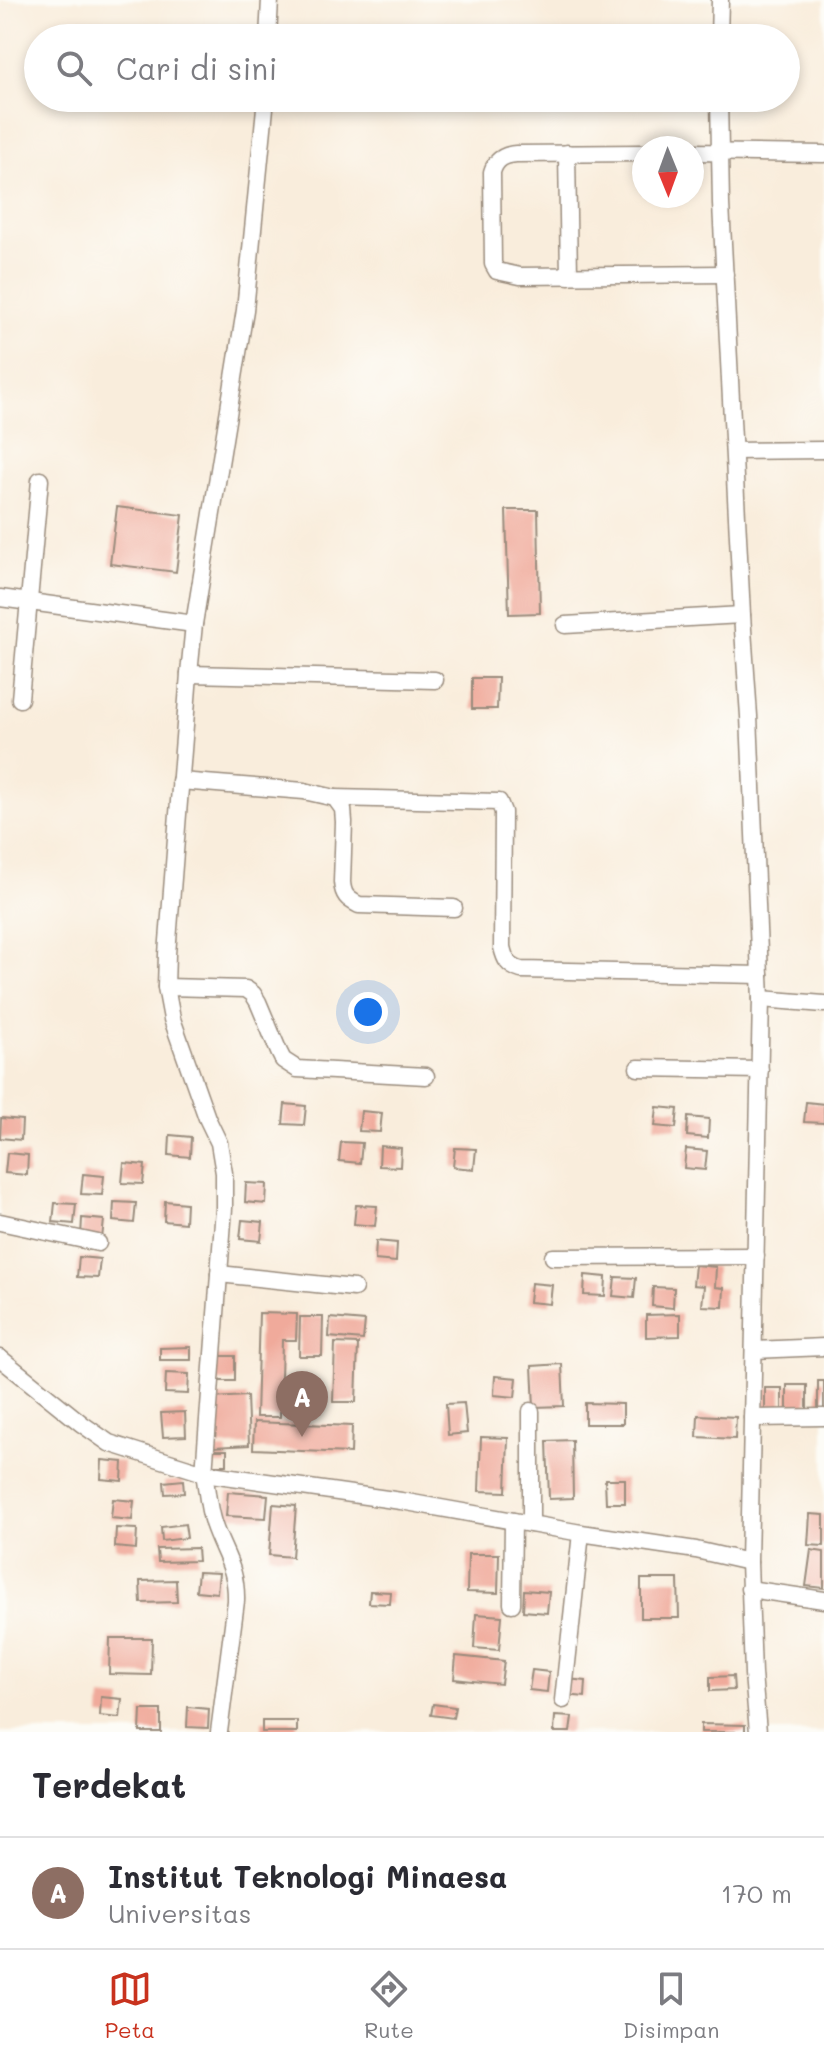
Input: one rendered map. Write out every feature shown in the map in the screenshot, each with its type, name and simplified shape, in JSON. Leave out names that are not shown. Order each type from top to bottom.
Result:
[{"type":"street","points":[[269,24],[270,0]]},
{"type":"street","points":[[719,24],[720,0]]},
{"type":"street","points":[[219,1732],[237,1585],[214,1524],[204,1473],[224,1173],[219,1143],[172,1019],[166,987],[194,624],[245,310],[265,112]]},
{"type":"street","points":[[719,112],[761,999],[749,1562],[758,1732]]},
{"type":"street","points":[[704,152],[824,154]]},
{"type":"street","points":[[567,153],[569,276]]},
{"type":"street","points":[[632,153],[506,155],[494,165],[493,264],[497,271],[505,274],[569,276],[725,274]]},
{"type":"street","points":[[734,451],[824,450]]},
{"type":"street","points":[[20,699],[40,480]]},
{"type":"street","points":[[0,598],[194,624]]},
{"type":"street","points":[[565,625],[742,615]]},
{"type":"street","points":[[189,674],[435,680]]},
{"type":"street","points":[[180,781],[304,791],[335,798],[499,802],[503,812],[502,947],[513,967],[521,970],[760,975]]},
{"type":"street","points":[[335,798],[343,809],[342,882],[343,893],[349,899],[359,905],[454,908]]},
{"type":"street","points":[[166,987],[246,989],[258,1002],[283,1060],[297,1069],[426,1076]]},
{"type":"street","points":[[761,999],[824,1004]]},
{"type":"street","points":[[638,1068],[760,1070]]},
{"type":"street","points":[[0,1222],[98,1243]]},
{"type":"street","points":[[553,1257],[756,1256]]},
{"type":"street","points":[[219,1274],[354,1288]]},
{"type":"street","points":[[754,1350],[824,1347]]},
{"type":"street","points":[[0,1358],[109,1443],[204,1473],[387,1499],[696,1550],[749,1562]]},
{"type":"street","points":[[531,1411],[531,1524]]},
{"type":"street","points":[[752,1418],[824,1417]]},
{"type":"street","points":[[512,1604],[513,1521]]},
{"type":"street","points":[[563,1700],[581,1533]]},
{"type":"street","points":[[749,1589],[824,1600]]},
{"type":"building","points":[[117,507],[183,515],[176,572],[110,564]]},
{"type":"building","points":[[506,510],[538,510],[540,613],[509,614]]},
{"type":"building","points":[[472,678],[498,678],[497,709],[472,709]]},
{"type":"building","points":[[806,1102],[824,1104],[824,1123],[804,1122]]},
{"type":"building","points":[[285,1104],[306,1106],[304,1125],[283,1124]]},
{"type":"building","points":[[657,1107],[678,1109],[676,1128],[655,1126]]},
{"type":"building","points":[[361,1111],[382,1113],[380,1132],[359,1131]]},
{"type":"building","points":[[688,1117],[709,1119],[708,1138],[687,1136]]},
{"type":"building","points":[[1,1118],[22,1120],[21,1140],[0,1138]]},
{"type":"building","points":[[170,1135],[191,1137],[190,1157],[169,1155]]},
{"type":"building","points":[[341,1142],[362,1143],[360,1163],[339,1161]]},
{"type":"building","points":[[380,1146],[401,1148],[400,1167],[379,1166]]},
{"type":"building","points":[[455,1148],[476,1149],[474,1169],[453,1167]]},
{"type":"building","points":[[686,1149],[707,1151],[705,1170],[684,1168]]},
{"type":"building","points":[[7,1153],[28,1155],[27,1175],[5,1173]]},
{"type":"building","points":[[124,1163],[145,1165],[143,1184],[122,1183]]},
{"type":"building","points":[[83,1174],[104,1176],[102,1195],[81,1194]]},
{"type":"building","points":[[246,1183],[267,1184],[266,1204],[245,1202]]},
{"type":"building","points":[[165,1201],[186,1203],[185,1223],[164,1221]]},
{"type":"building","points":[[114,1202],[136,1203],[134,1223],[113,1221]]},
{"type":"building","points":[[55,1203],[76,1204],[74,1224],[53,1222]]},
{"type":"building","points":[[356,1205],[377,1206],[375,1226],[354,1224]]},
{"type":"building","points":[[82,1218],[104,1220],[102,1239],[81,1237]]},
{"type":"building","points":[[242,1220],[263,1222],[261,1241],[240,1239]]},
{"type":"building","points":[[376,1241],[397,1243],[396,1262],[375,1260]]},
{"type":"building","points":[[79,1257],[100,1259],[98,1278],[77,1277]]},
{"type":"building","points":[[695,1265],[716,1267],[715,1287],[724,1288],[723,1307],[702,1306],[704,1286],[693,1285]]},
{"type":"building","points":[[585,1275],[606,1277],[605,1296],[584,1295]]},
{"type":"building","points":[[615,1277],[636,1278],[634,1298],[613,1296]]},
{"type":"building","points":[[531,1283],[552,1285],[550,1304],[529,1302]]},
{"type":"building","points":[[653,1287],[674,1288],[673,1308],[652,1306]]},
{"type":"building","points":[[259,1313],[297,1314],[296,1340],[282,1340],[280,1417],[256,1417]]},
{"type":"building","points":[[680,1314],[680,1336],[646,1337],[646,1315]]},
{"type":"building","points":[[300,1317],[323,1317],[322,1356],[299,1356]]},
{"type":"building","points":[[330,1318],[365,1321],[363,1340],[329,1337]]},
{"type":"building","points":[[335,1343],[358,1344],[356,1402],[333,1402]]},
{"type":"building","points":[[191,1347],[191,1360],[160,1360],[160,1348]]},
{"type":"building","points":[[213,1356],[235,1356],[235,1381],[213,1381]]},
{"type":"building","points":[[562,1364],[564,1406],[534,1407],[532,1366]]},
{"type":"building","points":[[166,1373],[189,1374],[188,1394],[165,1393]]},
{"type":"building","points":[[495,1376],[517,1378],[515,1397],[494,1395]]},
{"type":"building","points":[[818,1381],[824,1381],[824,1409],[818,1409]]},
{"type":"building","points":[[787,1385],[807,1385],[807,1412],[787,1412]]},
{"type":"building","points":[[765,1388],[782,1388],[782,1410],[765,1410]]},
{"type":"building","points":[[247,1396],[249,1445],[214,1447],[212,1398]]},
{"type":"building","points":[[464,1403],[467,1433],[448,1435],[446,1404]]},
{"type":"building","points":[[585,1403],[623,1404],[623,1424],[585,1424]]},
{"type":"building","points":[[185,1412],[186,1436],[163,1437],[161,1413]]},
{"type":"building","points":[[698,1415],[736,1417],[735,1439],[697,1437]]},
{"type":"building","points":[[254,1422],[352,1426],[351,1453],[253,1449]]},
{"type":"building","points":[[481,1437],[508,1438],[506,1492],[479,1491]]},
{"type":"building","points":[[572,1440],[573,1498],[549,1499],[547,1441]]},
{"type":"building","points":[[209,1450],[227,1450],[227,1465],[209,1465]]},
{"type":"building","points":[[102,1460],[123,1462],[122,1481],[101,1479]]},
{"type":"building","points":[[605,1479],[625,1479],[625,1503],[606,1503]]},
{"type":"building","points":[[183,1480],[184,1493],[165,1494],[164,1482]]},
{"type":"building","points":[[228,1492],[268,1495],[266,1518],[226,1516]]},
{"type":"building","points":[[113,1499],[134,1501],[132,1520],[111,1518]]},
{"type":"building","points":[[273,1504],[296,1506],[292,1557],[269,1555]]},
{"type":"building","points":[[810,1514],[824,1515],[824,1546],[808,1545]]},
{"type":"building","points":[[185,1524],[187,1538],[162,1541],[161,1527]]},
{"type":"building","points":[[116,1528],[137,1529],[136,1549],[115,1547]]},
{"type":"building","points":[[197,1548],[198,1561],[158,1562],[157,1549]]},
{"type":"building","points":[[811,1550],[824,1552],[824,1588],[806,1586]]},
{"type":"building","points":[[468,1554],[499,1554],[498,1593],[467,1592]]},
{"type":"building","points":[[198,1572],[219,1573],[217,1593],[196,1591]]},
{"type":"building","points":[[641,1579],[678,1579],[679,1618],[641,1618]]},
{"type":"building","points":[[176,1580],[177,1602],[141,1603],[140,1581]]},
{"type":"building","points":[[524,1590],[549,1592],[547,1613],[523,1611]]},
{"type":"building","points":[[370,1591],[391,1592],[390,1604],[369,1603]]},
{"type":"building","points":[[476,1614],[502,1616],[499,1650],[474,1648]]},
{"type":"building","points":[[110,1638],[152,1638],[151,1675],[109,1674]]},
{"type":"building","points":[[456,1656],[504,1661],[501,1684],[454,1679]]},
{"type":"building","points":[[532,1670],[549,1672],[547,1692],[529,1690]]},
{"type":"building","points":[[733,1676],[734,1690],[710,1691],[710,1677]]},
{"type":"building","points":[[567,1679],[586,1681],[585,1697],[566,1695]]},
{"type":"building","points":[[101,1697],[122,1699],[120,1718],[100,1716]]},
{"type":"building","points":[[433,1704],[455,1707],[453,1718],[431,1715]]},
{"type":"building","points":[[188,1707],[209,1709],[208,1728],[187,1727]]},
{"type":"building","points":[[141,1710],[161,1710],[161,1732],[140,1732]]},
{"type":"building","points":[[555,1716],[572,1717],[570,1732],[554,1732]]},
{"type":"building","points":[[262,1721],[297,1721],[297,1732],[262,1732]]},
{"type":"building","points":[[701,1724],[745,1725],[745,1732],[701,1732]]},
{"type":"place","name":"Institut Teknologi Minaesa","points":[[302,1437]]}]
